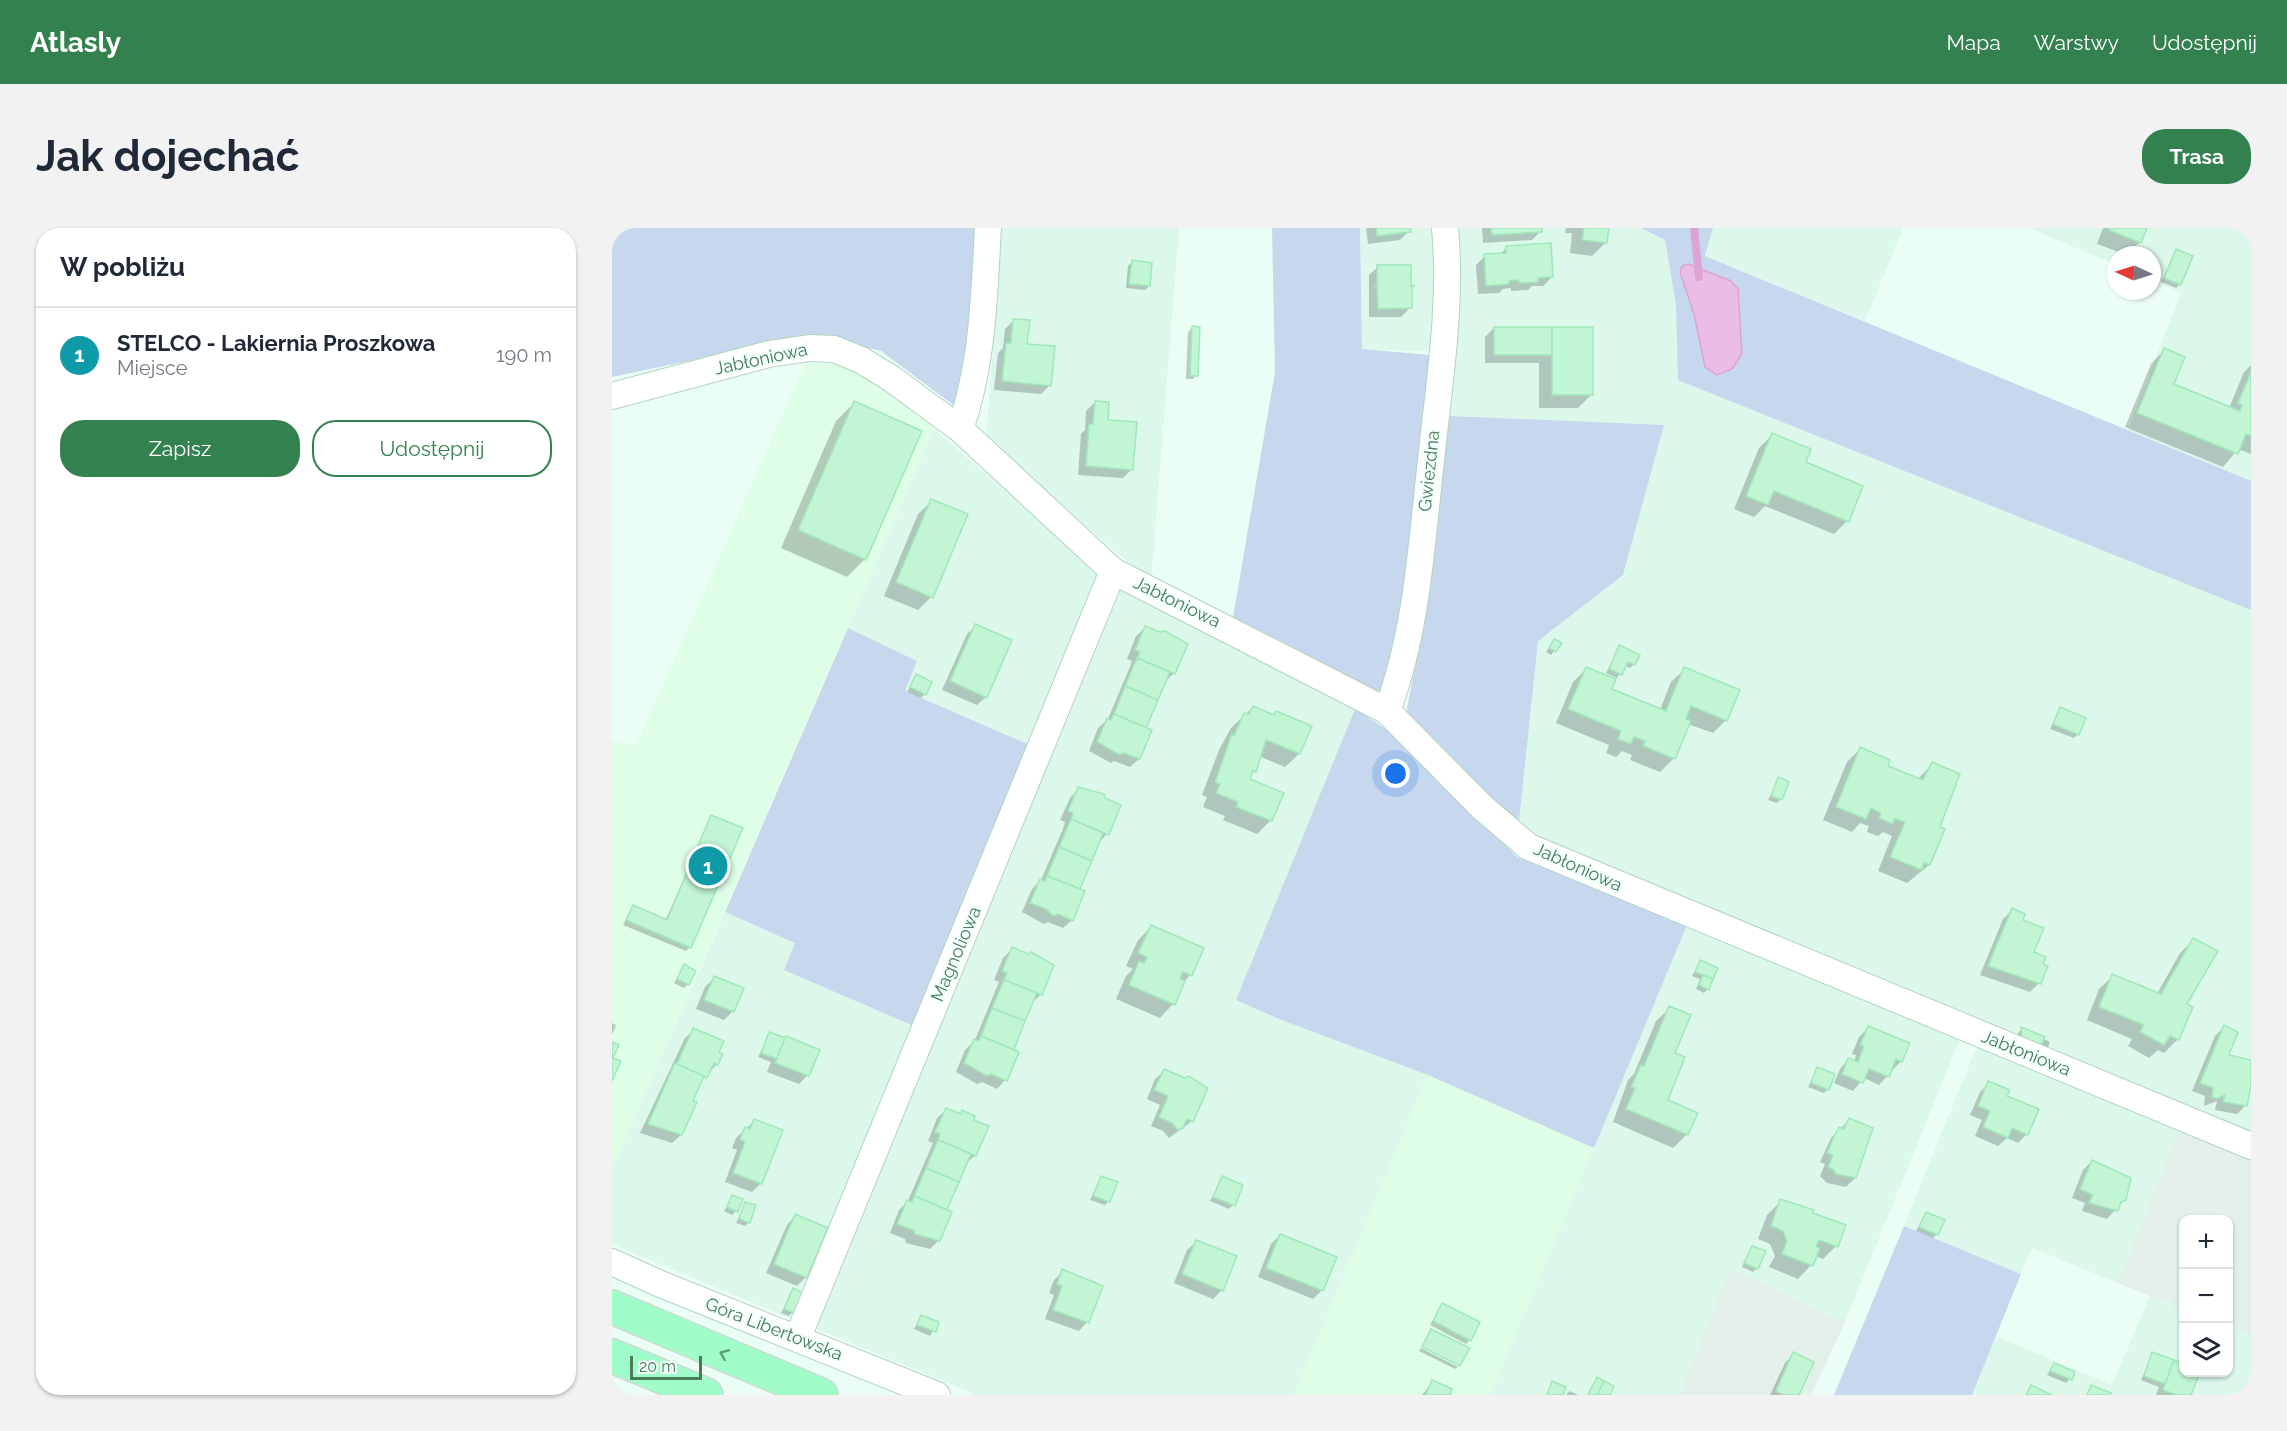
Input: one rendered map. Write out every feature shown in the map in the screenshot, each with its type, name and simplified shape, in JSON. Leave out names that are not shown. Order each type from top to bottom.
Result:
[{"type":"highway","points":[[612,1307],[821,1395]]},
{"type":"highway","points":[[612,1356],[706,1395]]},
{"type":"street","points":[[960,429],[972,397],[980,356],[988,228]]},
{"type":"street","name":"Gwiezdna","points":[[1387,711],[1399,678],[1405,649],[1424,514],[1449,295],[1445,228]]},
{"type":"street","name":"Jabłoniowa","points":[[612,396],[769,354],[810,348],[834,349],[861,360],[892,379],[960,429],[1113,571],[1260,644],[1314,675],[1387,711],[1483,807],[1530,847],[2251,1146]]},
{"type":"street","name":"Magnoliowa","points":[[798,1337],[1113,571]]},
{"type":"street","name":"Góra Libertowska","points":[[612,1262],[658,1284],[798,1337],[938,1395]]},
{"type":"shaded area","points":[[612,228],[981,228],[973,343],[956,407],[881,351],[811,335],[612,377]]},
{"type":"shaded area","points":[[1002,228],[1179,228],[1151,582],[986,440]]},
{"type":"shaded area","points":[[1272,228],[1360,228],[1362,349],[1442,356],[1387,711],[1231,629],[1275,372]]},
{"type":"shaded area","points":[[1360,228],[1431,228],[1436,271],[1433,351],[1362,350]]},
{"type":"shaded area","points":[[1454,228],[1641,228],[1665,240],[1676,305],[1679,380],[2251,610],[2251,1137],[1518,831],[1538,641],[1623,575],[1663,425],[1450,416],[1460,305]]},
{"type":"shaded area","points":[[1641,228],[1713,228],[1705,256],[2251,481],[2251,610],[1678,380],[1676,305],[1665,240]]},
{"type":"shaded area","points":[[1713,228],[1903,228],[1865,321],[1705,256]]},
{"type":"shaded area","points":[[2029,228],[2251,228],[2251,481],[2127,432],[2181,293],[2161,284],[2161,246],[2107,246],[2107,261]]},
{"type":"shaded area","points":[[1688,264],[1731,281],[1738,289],[1742,354],[1732,369],[1717,375],[1705,367],[1694,314],[1680,272],[1682,266]]},
{"type":"shaded area","points":[[806,362],[855,368],[897,396],[934,429],[612,1169],[612,741],[636,746]]},
{"type":"shaded area","points":[[1450,416],[1664,425],[1623,575],[1538,641],[1518,831],[1405,718],[1421,637]]},
{"type":"shaded area","points":[[934,429],[1102,576],[1032,746],[904,691],[917,661],[848,628]]},
{"type":"shaded area","points":[[1121,586],[1355,709],[1236,1000],[1279,1019],[1428,1075],[1294,1395],[977,1395],[815,1328]]},
{"type":"shaded area","points":[[848,628],[917,661],[905,691],[1032,746],[916,1027],[784,970],[795,943],[725,912]]},
{"type":"shaded area","points":[[1355,709],[1403,740],[1517,857],[1687,925],[1594,1148],[1428,1075],[1279,1019],[1236,1000]]},
{"type":"shaded area","points":[[725,912],[796,943],[785,970],[916,1027],[796,1321],[612,1244],[612,1169]]},
{"type":"shaded area","points":[[1687,925],[1960,1039],[1845,1322],[1730,1269],[1679,1395],[1490,1395]]},
{"type":"shaded area","points":[[1977,1046],[2179,1129],[2118,1283],[2032,1248],[2021,1274],[1904,1226]]},
{"type":"shaded area","points":[[1428,1075],[1594,1148],[1490,1395],[1294,1395]]},
{"type":"shaded area","points":[[2179,1129],[2251,1159],[2251,1335],[2233,1328],[2233,1215],[2179,1215],[2179,1307],[2118,1283]]},
{"type":"shaded area","points":[[1904,1226],[2021,1274],[1972,1395],[1834,1395]]},
{"type":"shaded area","points":[[1730,1269],[1845,1322],[1811,1395],[1679,1395]]},
{"type":"shaded area","points":[[2150,1296],[2179,1307],[2179,1377],[2233,1377],[2233,1328],[2251,1335],[2251,1395],[1972,1395],[1996,1336],[2112,1385]]},
{"type":"building","points":[[1376,228],[1410,228],[1411,232],[1377,236]]},
{"type":"building","points":[[1491,228],[1542,228],[1542,232],[1492,235]]},
{"type":"building","points":[[1584,228],[1609,228],[1607,243],[1582,240]]},
{"type":"building","points":[[2110,228],[2147,228],[2141,243],[2109,230]]},
{"type":"building","points":[[1551,243],[1553,277],[1538,278],[1538,282],[1519,283],[1519,280],[1509,281],[1509,284],[1486,286],[1484,254],[1506,253],[1506,246]]},
{"type":"building","points":[[2176,249],[2193,256],[2181,285],[2164,278]]},
{"type":"building","points":[[1132,260],[1152,263],[1150,286],[1129,284]]},
{"type":"building","points":[[1377,265],[1411,265],[1411,286],[1415,285],[1412,287],[1412,308],[1378,309],[1377,288],[1374,286],[1377,286]]},
{"type":"building","points":[[1013,319],[1030,320],[1027,344],[1055,346],[1051,386],[1002,381],[1006,343],[1011,343]]},
{"type":"building","points":[[1192,326],[1200,327],[1198,376],[1190,376]]},
{"type":"building","points":[[1494,327],[1552,327],[1552,355],[1494,355]]},
{"type":"building","points":[[1552,327],[1593,327],[1593,395],[1552,395]]},
{"type":"building","points":[[2164,348],[2185,357],[2174,384],[2240,411],[2242,405],[2238,403],[2251,372],[2251,436],[2246,434],[2238,454],[2137,413]]},
{"type":"building","points":[[854,401],[922,431],[866,560],[798,530]]},
{"type":"building","points":[[1095,401],[1109,402],[1108,420],[1137,422],[1133,470],[1086,466],[1089,424],[1093,424]]},
{"type":"building","points":[[1772,433],[1811,449],[1806,462],[1863,486],[1849,522],[1774,491],[1768,505],[1746,496]]},
{"type":"building","points":[[931,499],[968,514],[933,598],[896,582]]},
{"type":"building","points":[[975,624],[1012,640],[987,698],[950,681]]},
{"type":"building","points":[[1145,626],[1160,632],[1165,631],[1188,644],[1175,674],[1137,658],[1140,652],[1135,650]]},
{"type":"building","points":[[1554,639],[1562,643],[1556,652],[1549,648]]},
{"type":"building","points":[[1619,645],[1640,655],[1635,665],[1628,662],[1622,675],[1609,669]]},
{"type":"building","points":[[1137,658],[1170,672],[1158,700],[1125,686]]},
{"type":"building","points":[[1586,667],[1616,679],[1612,689],[1666,711],[1684,667],[1740,690],[1727,721],[1691,706],[1686,719],[1691,721],[1675,759],[1643,746],[1645,741],[1634,737],[1631,744],[1618,739],[1621,731],[1568,709]]},
{"type":"building","points":[[916,674],[932,682],[926,695],[910,687]]},
{"type":"building","points":[[1125,686],[1158,700],[1146,728],[1114,714]]},
{"type":"building","points":[[1253,706],[1274,715],[1276,711],[1312,726],[1300,754],[1266,740],[1256,772],[1253,771],[1250,779],[1284,793],[1272,821],[1236,807],[1238,802],[1216,793],[1220,784],[1215,782],[1232,734],[1234,736],[1244,713],[1249,714]]},
{"type":"building","points":[[2060,707],[2086,718],[2079,735],[2053,724]]},
{"type":"building","points":[[1114,714],[1152,730],[1140,759],[1124,753],[1120,755],[1097,742],[1107,718],[1111,720]]},
{"type":"building","points":[[1860,747],[1890,760],[1888,766],[1923,780],[1932,762],[1960,774],[1940,827],[1945,829],[1930,865],[1924,863],[1922,870],[1890,857],[1905,822],[1895,819],[1893,824],[1879,818],[1881,813],[1871,808],[1866,819],[1836,807]]},
{"type":"building","points":[[1778,777],[1789,782],[1782,800],[1771,796]]},
{"type":"building","points":[[1078,787],[1104,794],[1105,798],[1121,805],[1109,835],[1071,819],[1073,813],[1068,811]]},
{"type":"building","points":[[711,815],[743,828],[691,948],[626,920],[633,905],[667,920]]},
{"type":"building","points":[[1071,819],[1103,833],[1092,861],[1059,847]]},
{"type":"building","points":[[1059,847],[1092,861],[1080,889],[1047,876]]},
{"type":"building","points":[[1047,876],[1085,891],[1073,921],[1058,914],[1053,916],[1046,909],[1030,903],[1040,879],[1045,881]]},
{"type":"building","points":[[2012,908],[2025,914],[2023,920],[2044,928],[2034,952],[2046,957],[2043,964],[2048,966],[2041,984],[1988,966]]},
{"type":"building","points":[[1151,925],[1204,948],[1192,976],[1183,972],[1180,979],[1185,981],[1175,1005],[1129,985],[1139,961],[1144,963],[1147,957],[1138,953]]},
{"type":"building","points":[[2193,938],[2218,951],[2187,1004],[2193,1007],[2179,1040],[2170,1036],[2164,1045],[2140,1032],[2144,1025],[2099,1007],[2112,974],[2161,994]]},
{"type":"building","points":[[1012,947],[1028,954],[1031,952],[1054,965],[1042,995],[1004,980],[1007,973],[1002,971]]},
{"type":"building","points":[[1700,960],[1718,968],[1713,979],[1695,972]]},
{"type":"building","points":[[684,964],[696,971],[689,985],[677,979]]},
{"type":"building","points":[[1703,975],[1713,979],[1709,990],[1699,985]]},
{"type":"building","points":[[714,976],[744,988],[734,1012],[704,1000]]},
{"type":"building","points":[[1004,980],[1037,993],[1025,1021],[992,1008]]},
{"type":"building","points":[[1669,1006],[1691,1015],[1675,1053],[1685,1057],[1668,1100],[1698,1113],[1688,1135],[1626,1109],[1635,1088],[1631,1087],[1641,1065],[1644,1066]]},
{"type":"building","points":[[992,1008],[1025,1021],[1014,1050],[981,1036]]},
{"type":"building","points":[[2224,1025],[2238,1032],[2229,1055],[2251,1060],[2251,1085],[2247,1106],[2223,1102],[2225,1095],[2217,1099],[2212,1097],[2213,1088],[2200,1083]]},
{"type":"building","points":[[1868,1026],[1910,1043],[1902,1062],[1896,1059],[1889,1077],[1869,1069],[1863,1083],[1842,1074],[1848,1058],[1858,1062],[1864,1046],[1860,1045]]},
{"type":"building","points":[[2021,1027],[2045,1037],[2039,1049],[2022,1041]]},
{"type":"building","points":[[693,1028],[724,1041],[719,1052],[723,1054],[718,1065],[714,1063],[707,1078],[677,1064]]},
{"type":"building","points":[[769,1032],[785,1038],[777,1059],[761,1053]]},
{"type":"building","points":[[786,1036],[820,1050],[809,1076],[775,1063]]},
{"type":"building","points":[[981,1036],[1019,1052],[1007,1081],[991,1074],[987,1076],[964,1063],[974,1039],[979,1041]]},
{"type":"building","points":[[612,1042],[619,1045],[613,1058],[621,1061],[612,1081]]},
{"type":"building","points":[[675,1063],[704,1076],[693,1101],[697,1102],[682,1135],[648,1124]]},
{"type":"building","points":[[1817,1067],[1835,1074],[1829,1090],[1811,1083]]},
{"type":"building","points":[[1164,1069],[1185,1078],[1189,1076],[1208,1088],[1193,1122],[1187,1119],[1183,1128],[1178,1130],[1172,1123],[1159,1117],[1168,1096],[1154,1090]]},
{"type":"building","points":[[1988,1081],[2010,1090],[2007,1096],[2039,1109],[2028,1135],[2012,1128],[2008,1138],[1983,1127],[1990,1111],[1978,1106]]},
{"type":"building","points":[[946,1108],[961,1114],[962,1110],[975,1116],[974,1120],[989,1126],[976,1156],[938,1140],[940,1134],[935,1132]]},
{"type":"building","points":[[1849,1118],[1873,1128],[1856,1178],[1836,1174],[1828,1167],[1833,1155],[1827,1153],[1839,1127],[1844,1129]]},
{"type":"building","points":[[754,1119],[783,1130],[762,1184],[733,1173],[745,1142],[740,1139],[745,1127],[750,1129]]},
{"type":"building","points":[[938,1140],[971,1154],[959,1182],[926,1168]]},
{"type":"building","points":[[2092,1160],[2131,1178],[2126,1200],[2121,1202],[2118,1211],[2089,1203],[2093,1195],[2080,1189]]},
{"type":"building","points":[[926,1168],[959,1182],[947,1210],[914,1196]]},
{"type":"building","points":[[1101,1176],[1118,1182],[1110,1202],[1093,1196]]},
{"type":"building","points":[[1222,1176],[1243,1185],[1235,1206],[1213,1197]]},
{"type":"building","points":[[732,1195],[743,1199],[738,1212],[727,1207]]},
{"type":"building","points":[[914,1196],[952,1212],[940,1241],[915,1234],[913,1230],[897,1224],[907,1200],[912,1202]]},
{"type":"building","points":[[1780,1199],[1814,1210],[1813,1213],[1846,1225],[1838,1247],[1819,1240],[1816,1247],[1820,1248],[1813,1266],[1782,1254],[1787,1241],[1783,1231],[1771,1226]]},
{"type":"building","points":[[745,1202],[756,1205],[750,1223],[739,1219]]},
{"type":"building","points":[[1926,1212],[1945,1220],[1938,1235],[1919,1227]]},
{"type":"building","points":[[795,1214],[828,1228],[807,1278],[774,1264]]},
{"type":"building","points":[[1280,1234],[1337,1257],[1323,1291],[1266,1268]]},
{"type":"building","points":[[1196,1240],[1237,1256],[1223,1291],[1182,1274]]},
{"type":"building","points":[[1752,1246],[1766,1251],[1758,1269],[1744,1263]]},
{"type":"building","points":[[1062,1269],[1103,1286],[1089,1323],[1053,1310],[1062,1286],[1057,1284]]},
{"type":"building","points":[[793,1288],[803,1293],[794,1313],[784,1309]]},
{"type":"building","points":[[1442,1303],[1480,1322],[1471,1341],[1433,1321]]},
{"type":"building","points":[[921,1315],[939,1322],[936,1332],[917,1325]]},
{"type":"building","points":[[1431,1329],[1470,1348],[1460,1366],[1422,1347]]},
{"type":"building","points":[[1793,1352],[1814,1362],[1799,1395],[1784,1395],[1776,1391]]},
{"type":"building","points":[[2152,1352],[2174,1360],[2165,1384],[2144,1376]]},
{"type":"building","points":[[2174,1360],[2179,1362],[2179,1377],[2198,1377],[2191,1395],[2177,1395],[2163,1390]]},
{"type":"building","points":[[2054,1363],[2075,1372],[2072,1380],[2050,1371]]},
{"type":"building","points":[[1597,1377],[1604,1381],[1597,1395],[1588,1395]]},
{"type":"building","points":[[1432,1380],[1452,1389],[1450,1395],[1426,1395]]},
{"type":"building","points":[[1552,1381],[1566,1387],[1563,1395],[1547,1395]]},
{"type":"building","points":[[1604,1381],[1614,1386],[1610,1395],[1597,1395]]},
{"type":"building","points":[[2031,1385],[2052,1395],[2026,1395]]},
{"type":"building","points":[[2091,1385],[2111,1393],[2110,1395],[2087,1395]]},
{"type":"waterway","points":[[1694,228],[1699,277]]},
{"type":"place","name":"STELCO - Lakiernia Proszkowa","points":[[708,866]]}]
